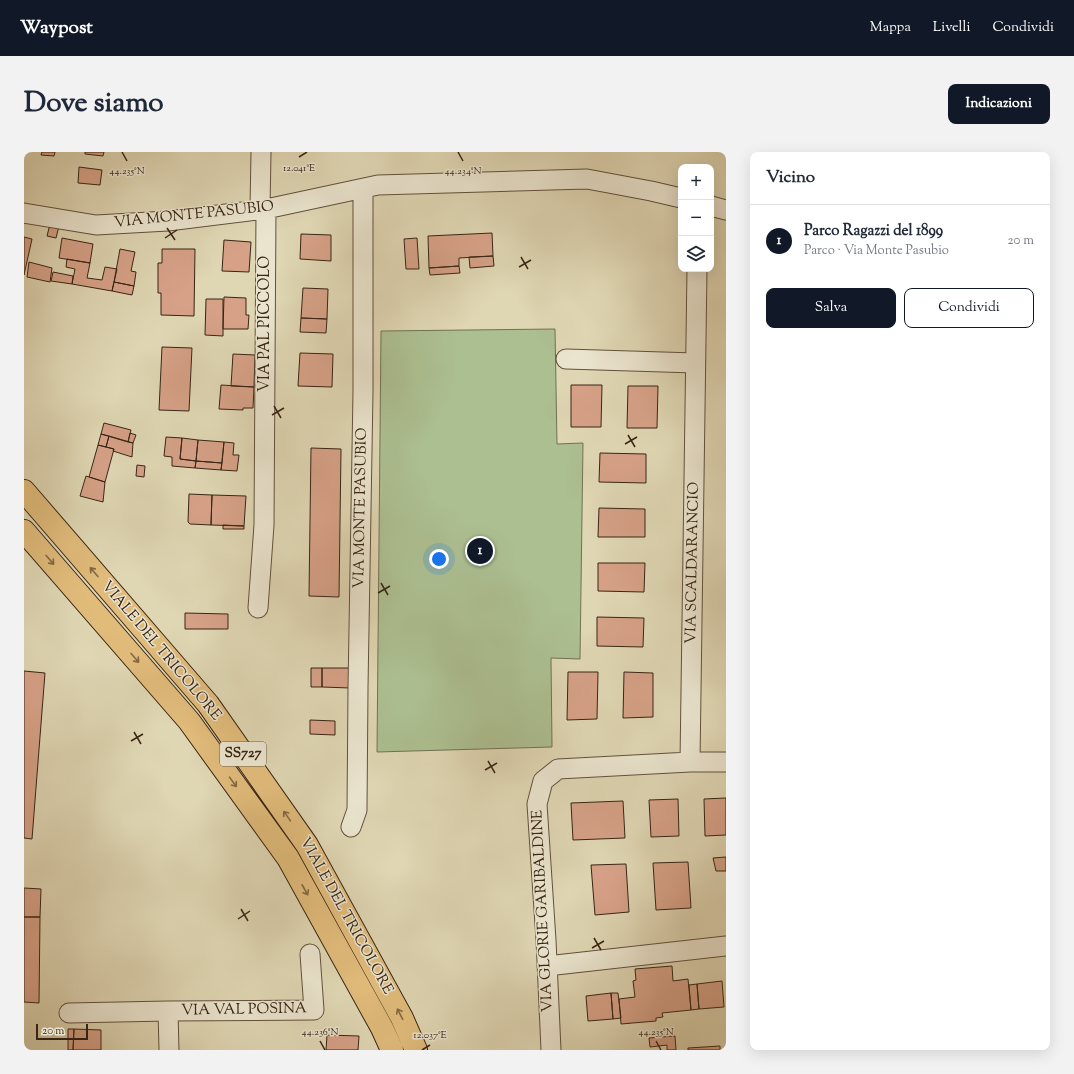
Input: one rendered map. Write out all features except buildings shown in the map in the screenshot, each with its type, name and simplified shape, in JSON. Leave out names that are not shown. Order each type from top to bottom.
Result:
[{"type":"highway","name":"VIALE DEL TRICOLORE","points":[[24,491],[208,704],[308,845],[402,1018],[416,1050]]},
{"type":"highway","name":"VIALE DEL TRICOLORE","points":[[24,531],[189,721],[288,858],[382,1028],[392,1050]]},
{"type":"street","name":"VIA PAL PICCOLO","points":[[258,608],[264,525],[263,209],[261,152]]},
{"type":"street","name":"VIA MONTE PASUBIO","points":[[24,213],[96,225],[168,221],[263,209],[378,185],[587,179],[678,197]]},
{"type":"street","name":"VIA MONTE PASUBIO","points":[[351,827],[357,810],[364,391],[363,189]]},
{"type":"street","points":[[714,207],[726,210]]},
{"type":"street","name":"VIA SCALDARANCIO","points":[[690,762],[697,272]]},
{"type":"street","points":[[566,359],[695,363]]},
{"type":"street","name":"VIA GLORIE GARIBALDINE","points":[[551,1050],[537,804],[543,781],[558,769],[690,762],[726,762]]},
{"type":"street","points":[[547,966],[726,946]]},
{"type":"street","name":"VIA VAL POSINA","points":[[69,1013],[314,1010],[310,954]]},
{"type":"street","name":"VIA VAL POSINA","points":[[168,1011],[168,1050]]},
{"type":"green space","points":[[555,329],[557,444],[583,443],[580,659],[551,658],[552,747],[377,752],[381,331]]},
{"type":"place","name":"Parco Ragazzi del 1899","points":[[480,551]]}]
